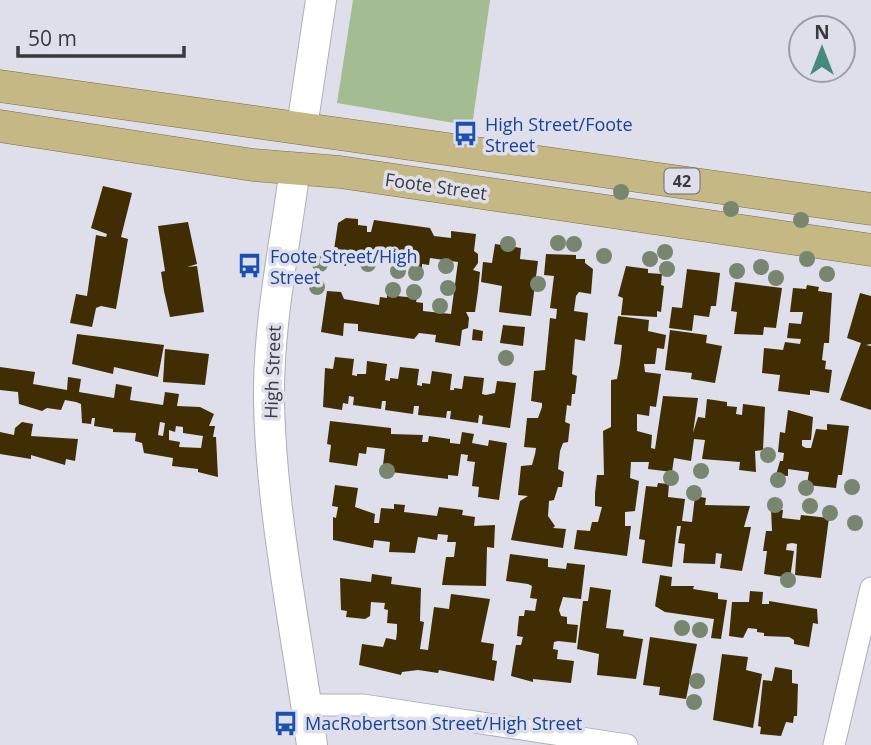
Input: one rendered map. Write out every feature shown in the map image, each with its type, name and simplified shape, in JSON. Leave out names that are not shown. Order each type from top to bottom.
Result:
[{"type":"main road","name":"High Street","points":[[312,745],[272,454],[269,400],[275,296],[321,0]]},
{"type":"main road","name":"42","points":[[0,86],[871,209]]},
{"type":"main road","name":"Foote Street","points":[[0,126],[340,172],[871,250]]},
{"type":"street","points":[[834,745],[871,588]]},
{"type":"street","points":[[307,705],[363,705],[626,745]]},
{"type":"green space","points":[[353,0],[490,0],[472,126],[337,103]]},
{"type":"building","points":[[103,186],[132,193],[121,237],[128,239],[116,309],[101,306],[96,308],[92,327],[70,323],[76,294],[87,296],[96,235],[106,237],[107,234],[91,228]]},
{"type":"building","points":[[346,218],[358,219],[358,225],[367,226],[367,232],[371,232],[374,220],[430,228],[434,236],[451,238],[451,231],[476,234],[474,251],[478,254],[478,263],[473,270],[480,272],[475,312],[466,312],[469,318],[468,328],[462,330],[460,346],[435,342],[436,335],[419,333],[414,339],[358,331],[358,324],[344,323],[343,336],[321,332],[327,291],[341,292],[344,299],[379,305],[380,297],[387,298],[387,295],[417,298],[416,302],[423,303],[423,311],[451,314],[458,262],[430,258],[429,265],[422,264],[422,268],[391,263],[392,260],[386,259],[387,251],[370,249],[369,254],[352,251],[351,262],[345,266],[332,263],[338,223]]},
{"type":"building","points":[[188,222],[197,264],[187,267],[197,266],[204,312],[170,317],[161,272],[165,271],[158,226]]},
{"type":"building","points":[[495,244],[521,248],[520,259],[538,261],[531,316],[499,312],[502,286],[481,282],[483,262],[492,263]]},
{"type":"building","points":[[546,254],[576,255],[576,259],[585,259],[585,263],[593,269],[591,294],[579,292],[576,296],[574,311],[588,313],[585,341],[575,339],[572,374],[577,376],[575,394],[572,394],[571,406],[567,405],[565,422],[570,424],[568,442],[563,443],[560,451],[558,469],[564,472],[562,487],[558,487],[554,500],[549,501],[548,516],[555,526],[553,528],[566,529],[563,548],[511,540],[520,501],[528,496],[518,495],[521,466],[532,465],[536,448],[524,447],[527,418],[538,418],[542,407],[542,403],[531,401],[534,371],[545,370],[550,318],[556,319],[557,309],[550,308],[554,276],[544,275]]},
{"type":"building","points":[[626,266],[662,274],[661,285],[664,286],[661,312],[657,311],[657,317],[621,315],[623,298],[618,296]]},
{"type":"building","points":[[687,269],[720,273],[716,306],[711,306],[709,317],[694,315],[692,331],[669,328],[672,307],[682,308]]},
{"type":"building","points":[[735,282],[782,288],[776,328],[764,327],[763,335],[734,334],[737,312],[731,311]]},
{"type":"building","points":[[807,285],[819,287],[818,291],[832,293],[829,343],[824,343],[822,360],[826,361],[825,369],[832,370],[829,393],[810,390],[810,395],[778,391],[780,375],[762,373],[764,348],[783,350],[785,342],[800,344],[801,339],[787,338],[789,323],[801,324],[803,312],[790,312],[793,288],[806,289]]},
{"type":"building","points":[[860,293],[871,296],[871,344],[866,345],[871,346],[871,410],[840,400],[861,343],[847,338]]},
{"type":"building","points":[[618,316],[649,320],[648,331],[666,335],[664,349],[657,348],[655,364],[644,364],[645,372],[661,374],[656,407],[650,406],[649,416],[637,414],[637,431],[652,435],[651,448],[655,449],[663,396],[698,398],[693,433],[698,417],[705,418],[707,399],[727,402],[727,406],[737,407],[736,414],[742,415],[743,404],[765,407],[763,450],[755,451],[756,472],[739,470],[740,462],[702,459],[705,440],[694,439],[691,461],[674,458],[672,472],[648,469],[649,462],[631,462],[630,478],[639,481],[635,511],[625,512],[625,526],[631,526],[627,556],[574,549],[577,530],[590,531],[592,522],[598,522],[602,507],[595,506],[595,493],[597,475],[604,475],[603,431],[611,427],[611,380],[617,379],[620,363],[622,345],[614,344]]},
{"type":"building","points":[[503,325],[525,327],[523,346],[500,343]]},
{"type":"building","points":[[473,329],[483,331],[482,341],[472,340]]},
{"type":"building","points":[[670,330],[707,335],[706,343],[722,346],[715,383],[691,379],[692,373],[665,370]]},
{"type":"building","points":[[77,334],[164,345],[158,377],[114,367],[113,374],[72,364]]},
{"type":"building","points":[[165,349],[209,354],[205,385],[163,382]]},
{"type":"building","points":[[335,357],[354,359],[352,375],[357,376],[366,374],[367,361],[387,364],[385,380],[390,381],[390,378],[398,379],[400,367],[419,369],[417,385],[422,386],[422,383],[430,384],[432,371],[452,374],[450,390],[462,389],[464,376],[484,378],[482,394],[486,395],[495,393],[497,381],[516,383],[510,428],[482,424],[483,416],[479,415],[478,423],[450,419],[451,411],[447,411],[446,418],[418,415],[419,406],[414,406],[413,414],[385,410],[386,401],[382,401],[381,409],[353,405],[354,397],[349,396],[348,404],[343,403],[342,410],[323,407],[325,368],[333,369]]},
{"type":"building","points":[[0,367],[35,372],[33,384],[67,390],[68,377],[81,379],[79,392],[114,398],[116,384],[132,387],[130,400],[163,405],[165,392],[179,394],[177,406],[200,407],[214,414],[209,426],[215,426],[213,437],[216,437],[218,477],[198,472],[198,469],[172,466],[173,458],[144,453],[142,443],[135,441],[136,433],[113,432],[113,429],[94,426],[95,418],[92,418],[91,424],[82,423],[81,404],[76,402],[65,400],[61,410],[47,408],[42,411],[19,404],[18,392],[0,390]],"holes":[[[160,422],[165,423],[163,436],[158,435]],[[176,426],[183,427],[183,433],[203,436],[201,448],[179,447],[180,442],[169,440],[169,430],[175,432]]]},
{"type":"building","points":[[788,410],[813,417],[811,440],[802,440],[802,446],[806,448],[811,448],[816,429],[827,430],[827,424],[849,426],[842,475],[838,475],[836,488],[807,485],[809,472],[788,469],[788,476],[776,475],[780,461],[783,461],[784,453],[778,452],[780,432],[785,433]]},
{"type":"building","points":[[330,421],[391,428],[391,434],[423,435],[422,442],[428,442],[429,436],[450,439],[450,443],[460,444],[462,432],[474,434],[472,443],[488,446],[489,440],[507,443],[499,500],[478,497],[479,487],[472,486],[475,462],[467,461],[468,455],[461,454],[458,476],[448,475],[448,479],[391,472],[392,466],[383,465],[385,449],[367,447],[366,454],[359,453],[357,466],[329,462],[331,445],[327,444]]},
{"type":"building","points":[[22,422],[33,424],[31,436],[78,439],[75,461],[66,459],[65,465],[31,455],[31,459],[0,454],[0,432],[14,435],[15,428]]},
{"type":"building","points":[[658,483],[669,484],[668,497],[685,499],[682,521],[692,522],[695,496],[706,498],[705,505],[750,506],[744,527],[751,527],[742,571],[720,568],[722,554],[716,553],[715,564],[683,563],[685,544],[678,543],[681,526],[677,526],[672,567],[642,563],[645,540],[639,539],[646,486],[657,487]]},
{"type":"building","points":[[335,485],[358,488],[355,507],[375,514],[374,523],[379,523],[381,508],[394,509],[394,504],[405,505],[404,512],[437,516],[439,507],[463,510],[462,515],[475,517],[474,526],[495,525],[494,548],[487,547],[486,586],[442,585],[446,557],[454,557],[456,542],[447,542],[448,535],[438,534],[437,540],[418,537],[415,553],[389,552],[390,542],[374,540],[373,548],[333,540],[333,517],[336,518],[338,507],[332,506]]},
{"type":"building","points":[[771,509],[783,510],[782,518],[800,520],[801,515],[829,518],[821,578],[795,575],[797,544],[792,543],[787,544],[786,550],[794,551],[790,578],[764,574],[767,551],[763,551],[766,531],[772,531]]},
{"type":"building","points":[[510,554],[548,559],[548,567],[566,569],[567,563],[585,565],[581,599],[563,597],[559,610],[561,616],[567,617],[567,624],[578,625],[576,643],[554,642],[553,649],[558,650],[557,659],[574,661],[571,683],[533,679],[533,682],[511,676],[516,645],[521,645],[523,637],[517,636],[519,616],[524,616],[525,610],[535,611],[537,599],[530,598],[532,586],[506,581]]},
{"type":"building","points":[[372,574],[392,577],[391,584],[421,588],[420,621],[424,622],[420,649],[428,650],[434,607],[449,609],[451,594],[490,599],[481,642],[494,644],[492,660],[497,661],[494,681],[439,670],[438,673],[418,670],[402,672],[401,675],[359,665],[362,644],[383,647],[386,638],[396,640],[397,624],[387,623],[388,610],[384,609],[385,603],[371,602],[370,616],[365,619],[346,617],[347,611],[341,610],[340,578],[371,582]]},
{"type":"building","points":[[660,575],[672,577],[671,586],[694,586],[693,589],[718,593],[718,599],[727,600],[721,639],[711,638],[714,619],[665,612],[655,606]]},
{"type":"building","points":[[590,587],[611,590],[606,628],[624,630],[623,636],[643,639],[636,679],[597,675],[599,654],[577,649],[583,601],[588,601]]},
{"type":"building","points":[[750,591],[763,592],[762,604],[769,604],[769,601],[817,609],[818,624],[813,623],[809,647],[794,644],[794,640],[789,637],[764,636],[764,633],[757,632],[757,629],[748,628],[743,638],[729,636],[732,602],[749,602]]},
{"type":"building","points":[[650,637],[697,644],[686,699],[659,695],[660,687],[643,685]]},
{"type":"building","points":[[722,654],[748,657],[746,670],[762,674],[753,728],[713,720]]},
{"type":"building","points":[[775,667],[792,670],[792,683],[798,684],[797,716],[794,716],[793,723],[786,722],[781,736],[760,734],[761,727],[758,726],[763,680],[772,681]]},
{"type":"place","name":"High Street/Foote Street","points":[[465,134]]},
{"type":"place","name":"Foote Street/High Street","points":[[250,266]]},
{"type":"place","name":"MacRobertson Street/High Street","points":[[285,723]]}]
